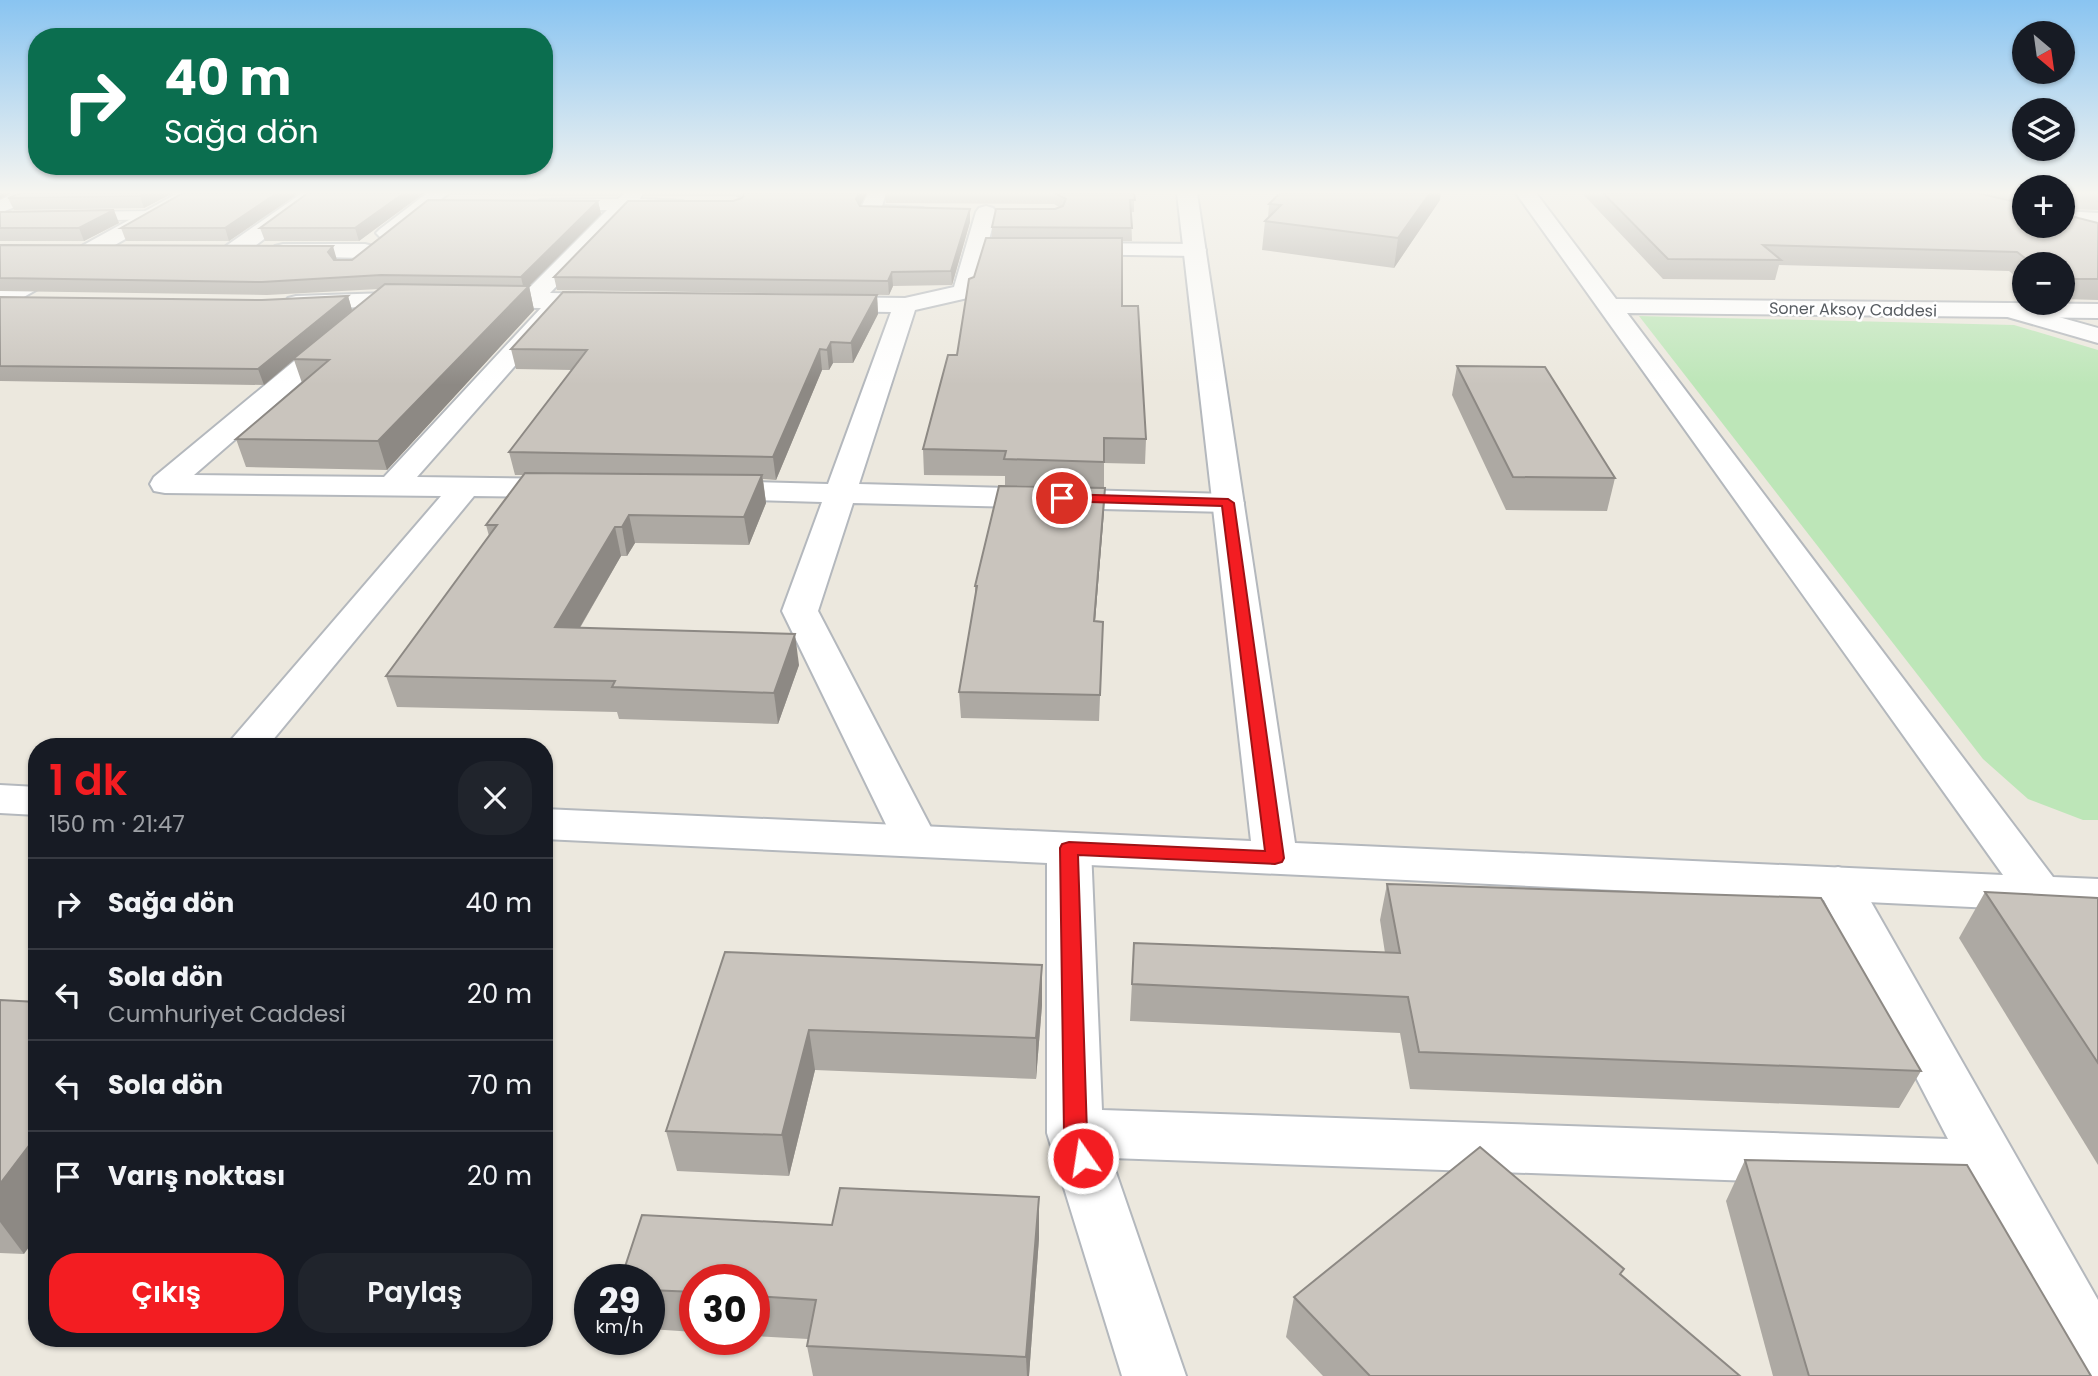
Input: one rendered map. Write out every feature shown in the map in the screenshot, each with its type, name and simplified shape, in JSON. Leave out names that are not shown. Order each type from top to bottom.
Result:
[{"type":"street","points":[[0,301],[77,257]]},
{"type":"street","points":[[357,257],[290,303],[385,298],[438,299]]},
{"type":"street","points":[[531,300],[572,257]]},
{"type":"street","points":[[794,304],[905,305],[964,292],[973,257]]},
{"type":"street","points":[[1196,257],[1275,858]]},
{"type":"street","points":[[1573,257],[2040,893]]},
{"type":"street","points":[[385,298],[165,484],[590,489]]},
{"type":"street","points":[[465,299],[629,301]]},
{"type":"street","points":[[393,486],[560,300]]},
{"type":"street","points":[[0,301],[40,302]]},
{"type":"street","points":[[905,305],[800,611],[916,841]]},
{"type":"street","name":"Soner Aksoy Caddesi","points":[[1609,306],[2012,311]]},
{"type":"street","name":"Soner Aksoy Caddesi","points":[[2075,311],[2098,311]]},
{"type":"street","points":[[2026,315],[2098,336]]},
{"type":"street","points":[[253,738],[465,487]]},
{"type":"street","points":[[687,490],[1228,503]]},
{"type":"street","points":[[0,799],[28,801]]},
{"type":"street","points":[[553,824],[2098,896]]},
{"type":"street","points":[[1069,848],[1075,1133],[1154,1376]]},
{"type":"street","points":[[1838,883],[2098,1362]]},
{"type":"street","points":[[1075,1133],[1991,1165]]},
{"type":"green space","points":[[1639,316],[2014,325],[2098,350],[2098,820],[2083,820],[2028,799],[1983,759]]},
{"type":"building","points":[[0,257],[332,257],[334,260],[352,260],[356,257],[541,257],[521,277],[381,275],[262,282],[0,278]]},
{"type":"building","points":[[573,257],[955,257],[951,271],[892,272],[888,281],[554,277]]},
{"type":"building","points":[[980,257],[1122,257],[1122,306],[1138,306],[1146,439],[1104,438],[1104,462],[1004,459],[1006,451],[923,449],[948,355],[957,355],[969,279],[974,277]]},
{"type":"building","points":[[1666,257],[1778,257],[1781,260],[1668,259]]},
{"type":"building","points":[[2075,257],[2098,257],[2098,279],[2075,279]]},
{"type":"building","points":[[385,284],[529,286],[378,441],[236,439],[329,360],[293,359]]},
{"type":"building","points":[[563,292],[877,295],[851,343],[831,342],[827,350],[820,349],[773,457],[509,452],[587,350],[511,349]]},
{"type":"building","points":[[348,296],[258,369],[0,366],[0,297],[262,300]]},
{"type":"building","points":[[1457,366],[1545,367],[1615,478],[1513,477]]},
{"type":"building","points":[[525,473],[762,475],[744,517],[629,515],[622,527],[615,527],[555,627],[795,634],[774,693],[612,687],[615,681],[386,676],[497,525],[486,525]]},
{"type":"building","points":[[999,486],[1105,488],[1094,621],[1103,622],[1100,695],[959,692],[975,586]]},
{"type":"building","points":[[1387,884],[1821,898],[1921,1071],[1419,1052],[1408,997],[1132,984],[1134,943],[1400,953]]},
{"type":"building","points":[[1985,892],[2098,898],[2098,1063]]},
{"type":"building","points":[[725,952],[1042,965],[1036,1038],[809,1030],[782,1135],[666,1131]]},
{"type":"building","points":[[0,1000],[28,1002],[28,1147],[0,1184]]},
{"type":"building","points":[[1480,1147],[1624,1269],[1620,1274],[1740,1376],[1370,1376],[1294,1297]]},
{"type":"building","points":[[1745,1160],[1967,1165],[2091,1376],[1809,1376]]},
{"type":"building","points":[[840,1188],[1039,1197],[1026,1357],[807,1346],[816,1300],[770,1297],[770,1264],[679,1264],[679,1291],[665,1291],[665,1264],[626,1264],[642,1215],[832,1225]]},
{"type":"route","points":[[1062,498],[1228,503],[1275,858],[1069,848],[1075,1133],[1083,1158]]}]
